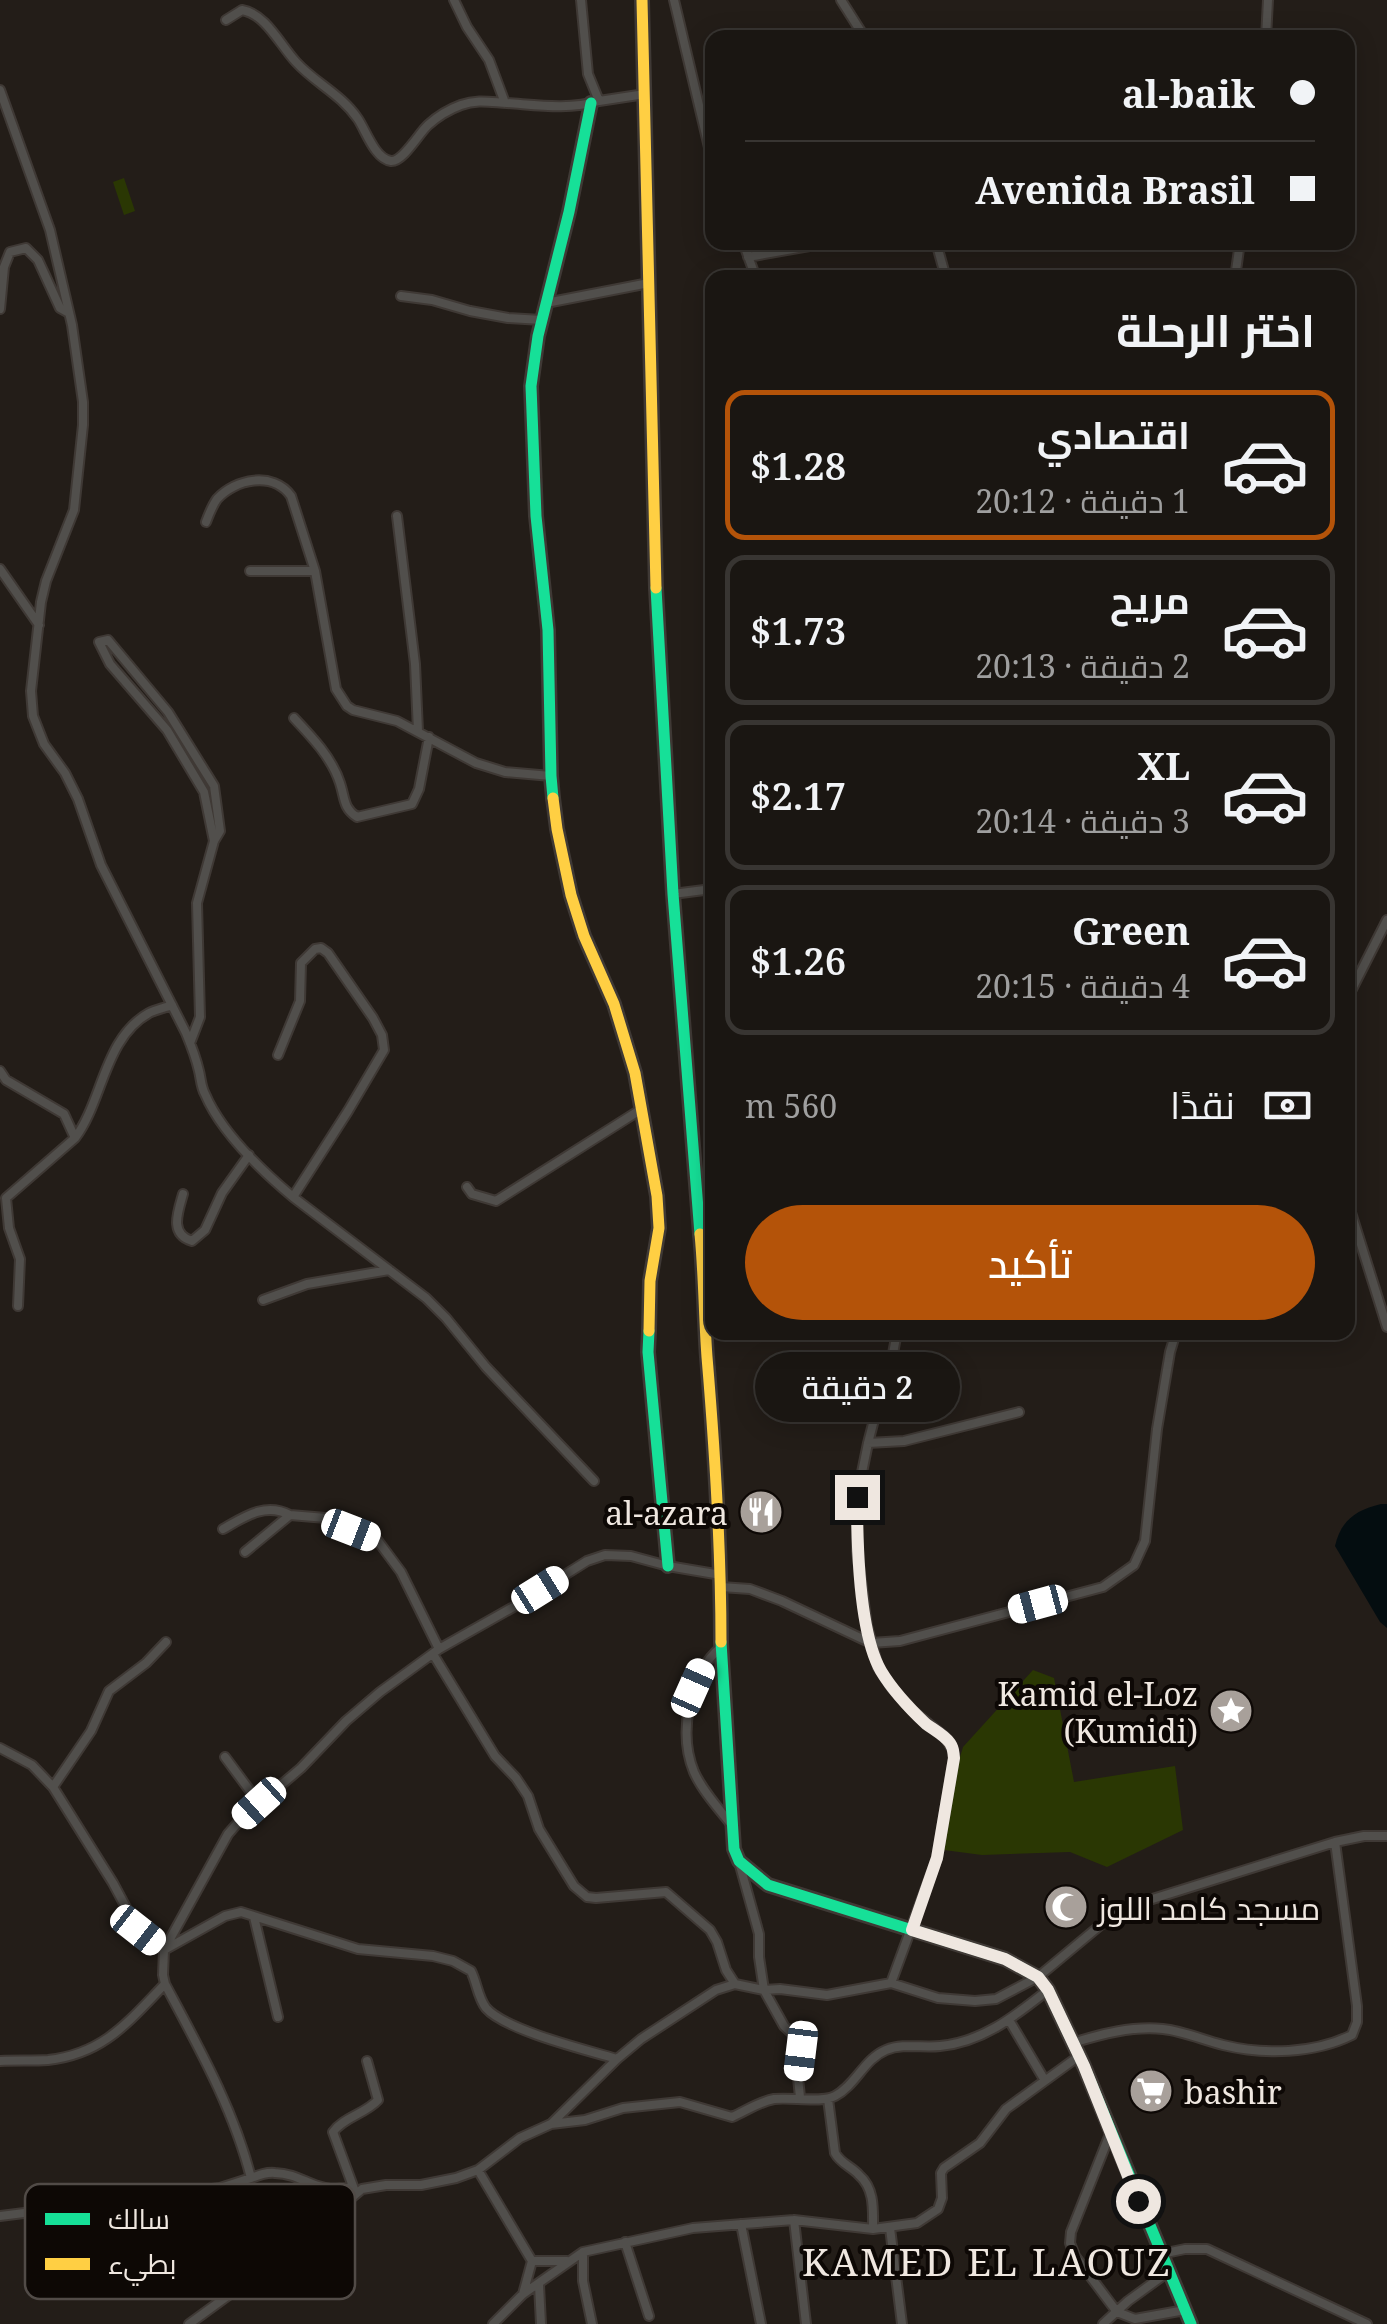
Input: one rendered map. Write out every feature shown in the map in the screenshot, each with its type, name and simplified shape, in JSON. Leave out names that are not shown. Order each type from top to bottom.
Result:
[{"type":"main road","points":[[642,0],[657,613],[673,894],[705,1280]]},
{"type":"main road","points":[[595,102],[542,320],[532,386],[531,427],[548,630],[551,776],[557,830],[571,896],[614,1004],[635,1073],[657,1196],[659,1228],[650,1281],[648,1352],[668,1566]]},
{"type":"main road","points":[[708,1340],[731,1824],[739,1861],[768,1886],[1005,1959],[1038,1977],[1079,2056],[1191,2324]]},
{"type":"street","points":[[454,0],[489,60],[505,102]]},
{"type":"street","points":[[581,0],[588,74],[595,102]]},
{"type":"street","points":[[674,0],[705,131]]},
{"type":"street","points":[[842,0],[860,30]]},
{"type":"street","points":[[1266,30],[1268,0]]},
{"type":"street","points":[[226,20],[242,10],[260,18],[301,68],[351,110],[386,160],[401,158],[426,126],[460,105],[483,100],[552,106],[646,94]]},
{"type":"street","points":[[0,90],[50,230],[83,402],[74,510],[46,581],[39,624],[30,692],[38,733],[78,800],[101,865],[190,1043],[202,1090],[218,1119],[274,1182],[426,1298],[594,1481]]},
{"type":"street","points":[[0,309],[4,267],[10,252],[26,248],[38,260],[60,308],[69,314]]},
{"type":"street","points":[[746,250],[753,270]]},
{"type":"street","points":[[748,257],[787,250]]},
{"type":"street","points":[[546,302],[648,284]]},
{"type":"street","points":[[400,296],[508,318],[542,320]]},
{"type":"street","points":[[206,522],[219,497],[234,486],[274,482],[285,488],[314,571],[336,689],[342,701],[353,710],[418,731],[476,763],[504,772],[551,776]]},
{"type":"street","points":[[397,516],[416,664],[418,731]]},
{"type":"street","points":[[0,568],[39,624]]},
{"type":"street","points":[[250,571],[314,571]]},
{"type":"street","points":[[190,1043],[200,1017],[198,903],[220,831],[214,786],[168,712],[108,640],[99,642],[110,664],[167,730],[204,792],[214,841]]},
{"type":"street","points":[[294,718],[328,759],[340,781],[345,806],[357,817],[412,804],[429,738]]},
{"type":"street","points":[[673,894],[705,889]]},
{"type":"street","points":[[1355,983],[1387,920]]},
{"type":"street","points":[[278,1054],[300,1001],[301,963],[321,948],[373,1018],[384,1050],[293,1197]]},
{"type":"street","points":[[18,1306],[20,1258],[3,1200],[75,1138],[128,1032],[148,1014],[172,1005]]},
{"type":"street","points":[[0,1071],[6,1080],[64,1114],[75,1138]]},
{"type":"street","points":[[466,1187],[472,1194],[496,1201],[640,1110]]},
{"type":"street","points":[[183,1194],[176,1228],[192,1242],[205,1230],[222,1193],[249,1155]]},
{"type":"street","points":[[1355,1224],[1387,1326]]},
{"type":"street","points":[[263,1300],[306,1284],[389,1270]]},
{"type":"street","points":[[890,1984],[937,1858],[954,1758],[945,1737],[892,1688],[878,1667],[856,1551],[857,1497],[896,1340]]},
{"type":"street","points":[[252,2178],[217,2086],[166,1984],[164,1950],[219,1847],[242,1818],[301,1768],[346,1721],[436,1651],[587,1561],[605,1555],[631,1556],[750,1589],[871,1643],[900,1641],[1103,1587],[1134,1565],[1146,1541],[1156,1428],[1174,1340]]},
{"type":"street","points":[[868,1443],[904,1441],[1019,1412]]},
{"type":"street","points":[[223,1529],[260,1510],[277,1509],[290,1515],[326,1518],[378,1541],[400,1572],[436,1651],[495,1756],[528,1796],[539,1829],[574,1886],[596,1898],[666,1892],[710,1930],[736,1984]]},
{"type":"street","points":[[245,1552],[290,1515]]},
{"type":"street","points":[[54,1787],[92,1731],[109,1691],[166,1642]]},
{"type":"street","points":[[721,1647],[707,1658],[693,1688],[687,1748],[695,1774],[731,1824]]},
{"type":"street","points":[[0,1748],[32,1765],[54,1787],[138,1930],[164,1950]]},
{"type":"street","points":[[225,1757],[259,1803]]},
{"type":"street","points":[[551,2124],[617,2059],[716,1990],[736,1984],[827,1996],[890,1984],[938,1998],[996,1999],[1038,1977],[1104,1922],[1130,1906],[1334,1842],[1387,1836]]},
{"type":"street","points":[[1072,2044],[1110,2031],[1147,2028],[1274,2052],[1352,2035],[1357,2006],[1334,1842]]},
{"type":"street","points":[[739,1861],[760,1934],[764,1990],[784,2026],[796,2036],[801,2051],[800,2098]]},
{"type":"street","points":[[164,1950],[225,1916],[241,1912],[358,1949],[453,1960],[472,1972],[482,2004],[504,2020],[574,2048],[617,2059]]},
{"type":"street","points":[[254,1917],[278,2017]]},
{"type":"street","points":[[0,2061],[50,2060],[90,2050],[119,2031],[166,1984]]},
{"type":"street","points":[[355,2190],[386,2184],[421,2185],[478,2170],[520,2138],[551,2124],[585,2120],[623,2108],[680,2102],[732,2117],[763,2102],[828,2098],[850,2085],[884,2051],[940,2046],[978,2037],[1009,2020],[1048,1990]]},
{"type":"street","points":[[1009,2020],[1044,2079]]},
{"type":"street","points":[[493,2324],[524,2294],[568,2261],[583,2252],[625,2242],[693,2228],[794,2220],[873,2230],[917,2224],[938,2209],[944,2168],[980,2143],[998,2116],[1079,2056]]},
{"type":"street","points":[[352,2184],[334,2132],[341,2123],[378,2100],[368,2060]]},
{"type":"street","points":[[828,2098],[836,2153],[868,2184],[873,2230]]},
{"type":"street","points":[[1110,2134],[1069,2238],[1075,2256],[1114,2318]]},
{"type":"street","points":[[478,2170],[532,2261],[524,2294]]},
{"type":"street","points":[[233,2184],[277,2172],[308,2184]]},
{"type":"street","points":[[0,2216],[25,2213]]},
{"type":"street","points":[[794,2220],[806,2324]]},
{"type":"street","points":[[742,2224],[761,2324]]},
{"type":"street","points":[[890,2228],[902,2324]]},
{"type":"street","points":[[625,2242],[649,2316]]},
{"type":"street","points":[[1161,2254],[1185,2248],[1206,2249],[1367,2324]]},
{"type":"street","points":[[583,2252],[583,2281],[592,2324]]},
{"type":"street","points":[[532,2261],[568,2261]]},
{"type":"street","points":[[1103,2324],[1168,2272]]},
{"type":"street","points":[[539,2284],[540,2324]]},
{"type":"street","points":[[189,2324],[223,2299]]},
{"type":"street","points":[[1114,2318],[1135,2319],[1185,2310]]},
{"type":"green space","points":[[124,178],[135,211],[124,215],[113,182]]},
{"type":"green space","points":[[1033,1670],[1054,1678],[1074,1782],[1175,1766],[1183,1830],[1107,1867],[1070,1852],[982,1855],[944,1850],[944,1810],[963,1747]]},
{"type":"shaded area","points":[[1387,1504],[1387,1628],[1335,1546],[1341,1529],[1351,1518]]},
{"type":"traffic: fast","points":[[553,798],[548,630],[536,516],[531,386],[538,336],[591,103]]},
{"type":"traffic: fast","points":[[656,588],[673,894],[700,1234]]},
{"type":"traffic: fast","points":[[649,1331],[668,1566]]},
{"type":"traffic: fast","points":[[721,1642],[734,1849],[739,1861],[768,1885],[1005,1959],[1038,1977],[1084,2066],[1191,2324]]},
{"type":"traffic: slow","points":[[642,0],[656,588]]},
{"type":"traffic: slow","points":[[553,798],[571,895],[614,1004],[635,1073],[659,1228],[650,1281],[649,1331]]},
{"type":"traffic: slow","points":[[700,1234],[705,1324]]},
{"type":"traffic: slow","points":[[706,1340],[717,1499],[721,1642]]},
{"type":"place","name":"al-azara","points":[[761,1512]]},
{"type":"place","name":"Kamid el-Loz (Kumidi)","points":[[1231,1711]]},
{"type":"place","name":"مسجد كامد اللوز","points":[[1066,1907]]},
{"type":"place","name":"bashir","points":[[1151,2091]]},
{"type":"district","name":"KAMED EL LAOUZ","points":[[987,2261]]},
{"type":"route","points":[[857,1497],[856,1551],[878,1667],[892,1688],[945,1737],[953,1750],[937,1858],[912,1930],[1005,1959],[1038,1977],[1084,2066],[1138,2201]]}]
